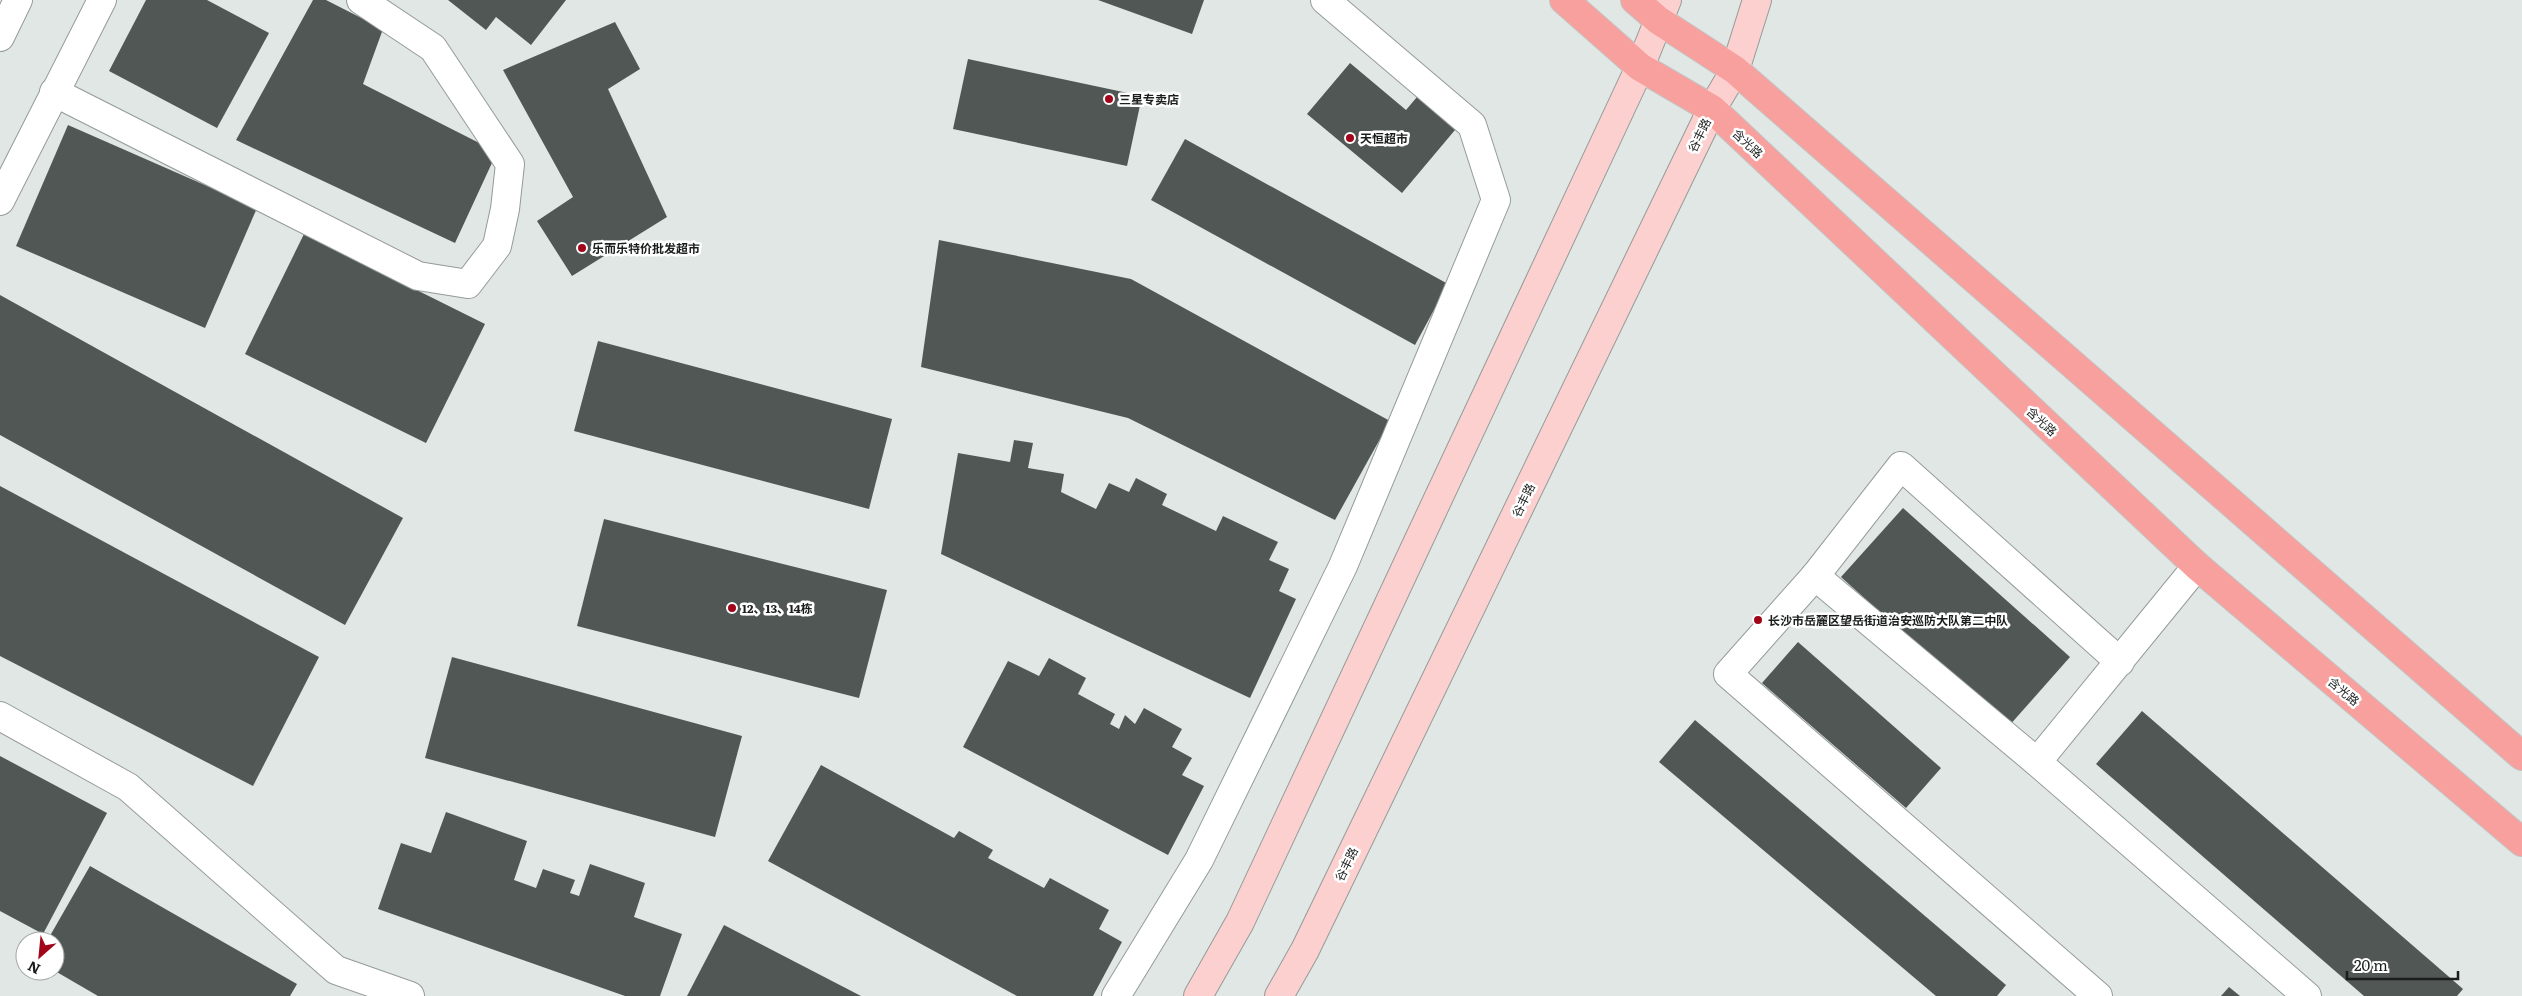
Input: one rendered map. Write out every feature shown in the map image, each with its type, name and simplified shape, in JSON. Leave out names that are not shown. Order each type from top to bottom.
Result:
[{"type":"main road","name":"含光路","points":[[1564,0],[1640,67],[1712,109],[2197,566],[2522,842]]},
{"type":"main road","points":[[1636,0],[1663,10],[1735,70],[2522,756]]},
{"type":"street","points":[[0,37],[18,0]]},
{"type":"street","points":[[0,201],[102,0]]},
{"type":"street","points":[[54,92],[418,276],[468,284],[497,246],[505,209],[510,164],[433,48],[361,0]]},
{"type":"street","points":[[1116,996],[1199,860],[1343,566],[1496,200],[1472,125],[1325,0]]},
{"type":"street","name":"谷丰路","points":[[1279,996],[1305,950],[1712,109],[1735,70],[1757,0]]},
{"type":"street","points":[[1198,996],[1240,922],[1640,67],[1663,10]]},
{"type":"street","points":[[2098,996],[1728,674],[1815,576],[1901,466],[2120,662]]},
{"type":"street","points":[[2037,762],[2197,566]]},
{"type":"street","points":[[1815,576],[2037,762],[2307,996]]},
{"type":"street","points":[[0,716],[128,787],[336,970],[410,996]]},
{"type":"building","points":[[146,0],[207,0],[269,33],[217,128],[109,71]]},
{"type":"building","points":[[313,0],[326,0],[383,29],[363,84],[497,152],[455,243],[236,140]]},
{"type":"building","points":[[448,0],[566,0],[531,45],[496,17],[486,30]]},
{"type":"building","points":[[1098,0],[1204,0],[1192,34]]},
{"type":"building","points":[[615,22],[640,69],[608,89],[667,217],[572,276],[537,221],[573,197],[503,70]]},
{"type":"building","points":[[968,59],[1142,96],[1127,166],[953,129]]},
{"type":"building","points":[[1350,63],[1406,110],[1417,97],[1455,130],[1402,193],[1307,114]]},
{"type":"building","points":[[68,125],[257,208],[205,328],[16,246]]},
{"type":"building","points":[[1185,139],[1448,284],[1415,345],[1151,200]]},
{"type":"building","points":[[304,234],[485,324],[426,443],[245,354]]},
{"type":"building","points":[[939,240],[1131,279],[1390,421],[1335,520],[1128,418],[921,367]]},
{"type":"building","points":[[0,295],[403,518],[345,625],[0,435]]},
{"type":"building","points":[[598,341],[892,419],[869,509],[574,431]]},
{"type":"building","points":[[1014,440],[1033,443],[1028,468],[1064,474],[1061,492],[1096,509],[1109,483],[1129,492],[1136,478],[1167,494],[1162,505],[1216,531],[1223,516],[1278,542],[1269,560],[1289,569],[1279,591],[1296,599],[1250,698],[941,554],[958,453],[1010,462]]},
{"type":"building","points":[[0,486],[319,657],[253,786],[0,656]]},
{"type":"building","points":[[1903,508],[2070,657],[2008,727],[1841,577]]},
{"type":"building","name":"12、13、14栋","points":[[604,519],[887,590],[859,698],[577,626]]},
{"type":"building","points":[[1798,642],[1941,768],[1906,808],[1762,683]]},
{"type":"building","points":[[452,657],[742,736],[715,837],[425,758]]},
{"type":"building","points":[[1049,658],[1086,678],[1078,694],[1115,714],[1110,724],[1119,729],[1125,715],[1135,724],[1144,708],[1182,729],[1172,747],[1192,758],[1182,775],[1204,786],[1168,855],[963,747],[1008,661],[1039,676]]},
{"type":"building","points":[[2142,711],[2463,989],[2457,996],[2364,996],[2096,764]]},
{"type":"building","points":[[1695,720],[2006,985],[1997,996],[1936,996],[1659,762]]},
{"type":"building","points":[[0,756],[107,813],[45,931],[37,931],[0,911]]},
{"type":"building","points":[[821,765],[954,838],[959,831],[993,850],[988,858],[1044,888],[1050,878],[1109,910],[1099,929],[1122,942],[1093,996],[1017,996],[768,861]]},
{"type":"building","points":[[446,812],[527,841],[514,880],[536,888],[543,869],[575,880],[570,893],[579,896],[590,864],[645,883],[634,917],[682,934],[660,996],[625,996],[378,909],[401,843],[431,853]]},
{"type":"building","points":[[90,866],[297,984],[290,996],[98,996],[65,977],[65,931],[53,931]]},
{"type":"building","points":[[724,925],[861,996],[687,996]]},
{"type":"building","points":[[2229,987],[2240,996],[2221,996]]},
{"type":"place","name":"三星专卖店","points":[[1109,99]]},
{"type":"place","name":"天恒超市","points":[[1350,138]]},
{"type":"place","name":"乐而乐特价批发超市","points":[[582,248]]},
{"type":"place","name":"12、13、14栋","points":[[732,608]]},
{"type":"place","name":"长沙市岳麓区望岳街道治安巡防大队第二中队","points":[[1758,620]]}]
